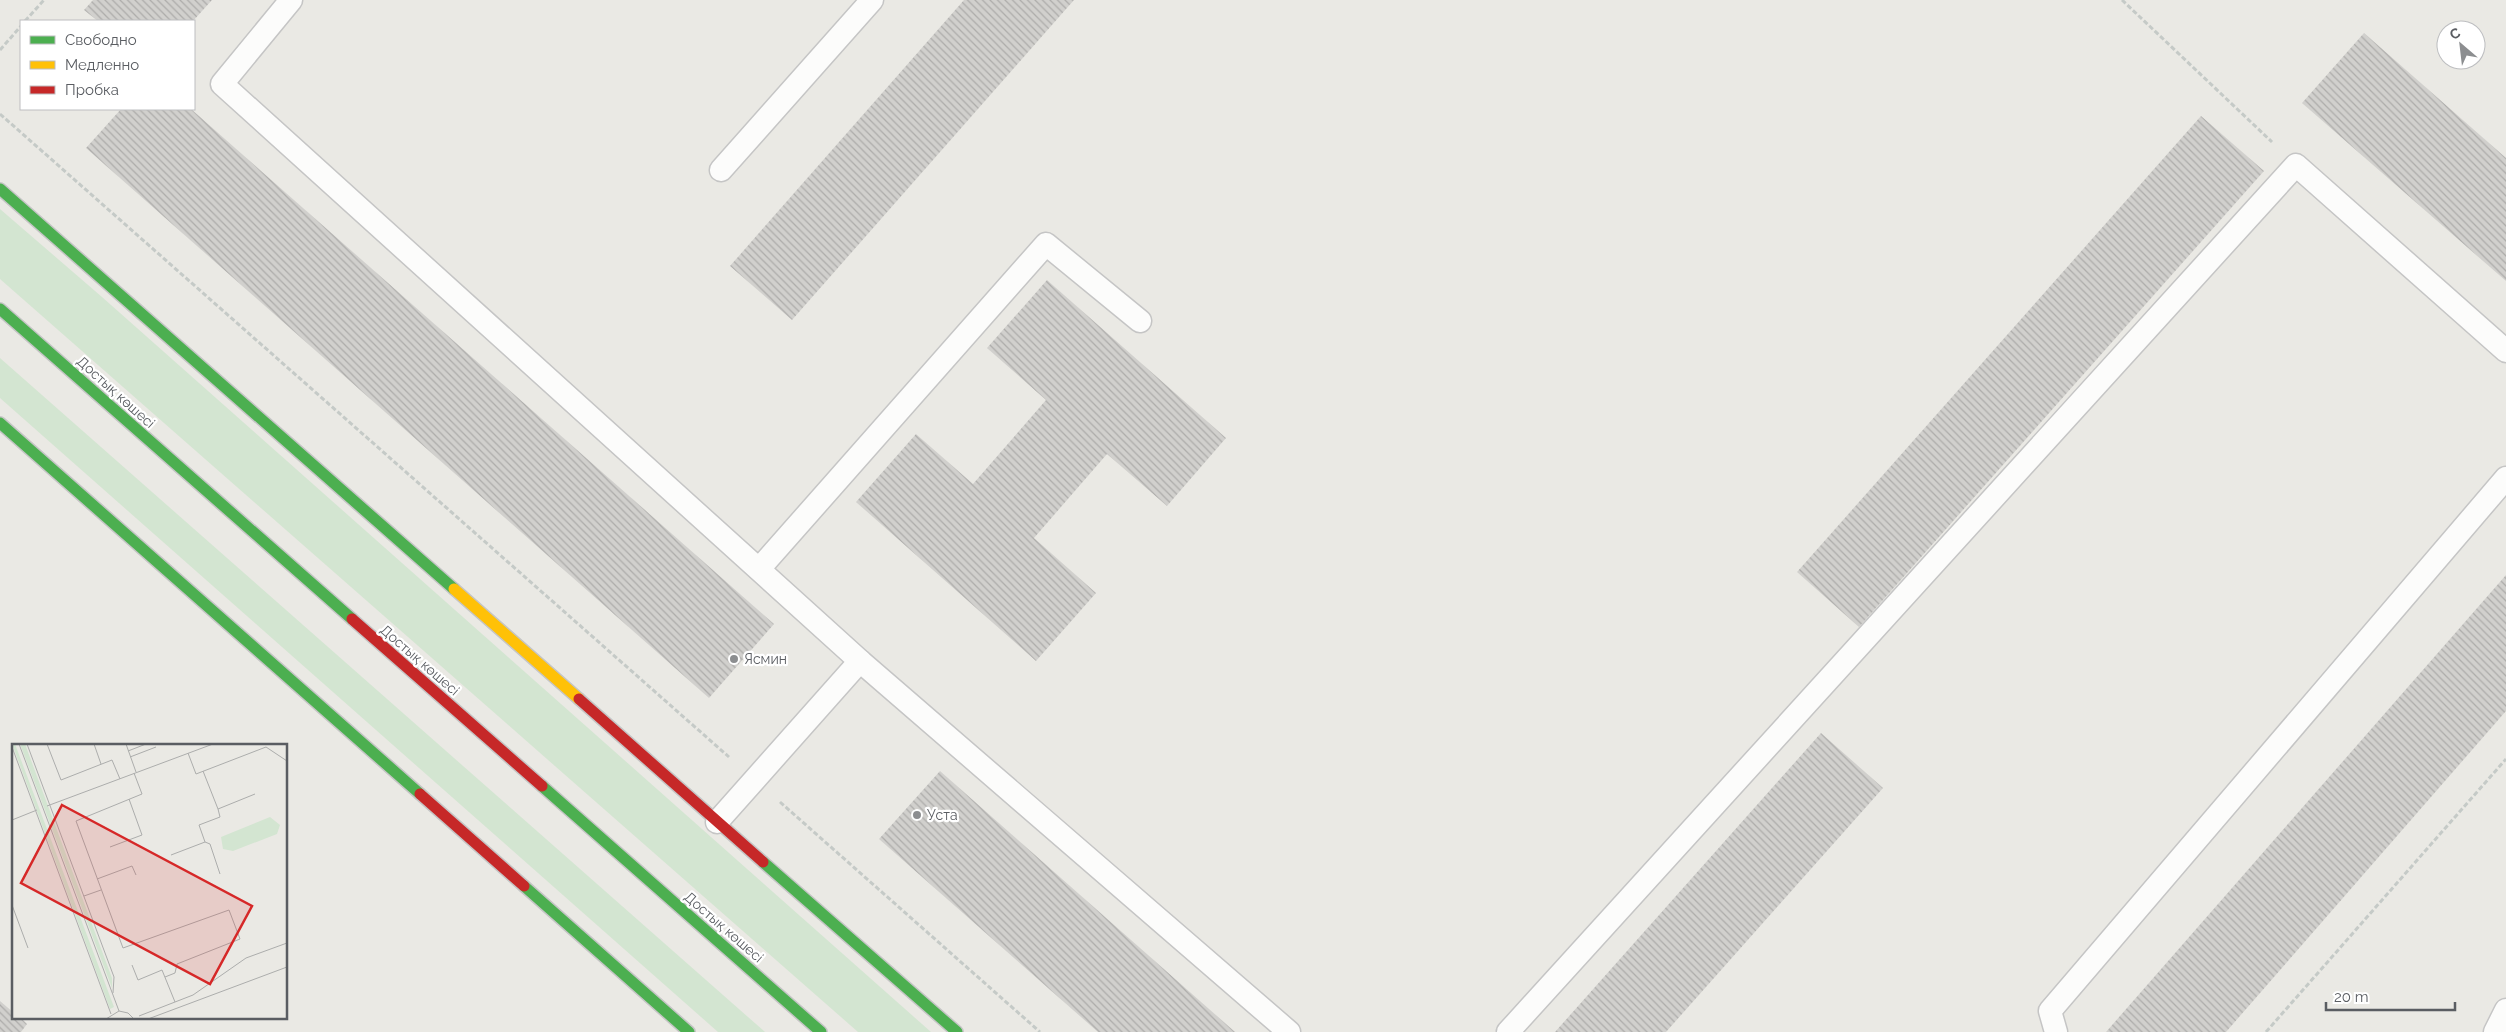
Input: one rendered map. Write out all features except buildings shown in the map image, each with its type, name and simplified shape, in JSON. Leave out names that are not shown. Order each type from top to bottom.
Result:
[{"type":"street","points":[[0,189],[957,1032]]},
{"type":"street","name":"Достық көшесі","points":[[0,309],[821,1032]]},
{"type":"street","points":[[0,424],[689,1032]]},
{"type":"lane","points":[[291,0],[222,84],[860,661],[1289,1032]]},
{"type":"lane","points":[[721,170],[872,0]]},
{"type":"lane","points":[[1508,1032],[2296,165],[2506,351]]},
{"type":"lane","points":[[759,570],[1046,244],[1140,321]]},
{"type":"lane","points":[[2056,1032],[2050,1011],[2506,478]]},
{"type":"lane","points":[[717,822],[860,661]]},
{"type":"lane","points":[[2495,1032],[2506,1010]]},
{"type":"path","points":[[26,20],[44,0]]},
{"type":"path","points":[[2122,0],[2296,165]]},
{"type":"path","points":[[0,50],[20,27]]},
{"type":"path","points":[[0,114],[1040,1032]]},
{"type":"path","points":[[2266,1032],[2506,759]]},
{"type":"green space","points":[[0,209],[102,297],[931,1032],[858,1032],[0,279]]},
{"type":"green space","points":[[0,358],[765,1032],[718,1032],[0,398]]},
{"type":"traffic: fast","points":[[0,189],[454,589]]},
{"type":"traffic: fast","points":[[0,309],[352,619]]},
{"type":"traffic: fast","points":[[0,423],[420,794]]},
{"type":"traffic: fast","points":[[542,786],[821,1032]]},
{"type":"traffic: fast","points":[[763,862],[957,1032]]},
{"type":"traffic: fast","points":[[524,886],[689,1032]]},
{"type":"traffic: slow","points":[[454,589],[579,699]]},
{"type":"traffic: jam","points":[[352,619],[542,786]]},
{"type":"traffic: jam","points":[[579,699],[763,862]]},
{"type":"traffic: jam","points":[[420,794],[524,886]]},
{"type":"place","name":"Ясмин","points":[[734,659]]},
{"type":"place","name":"Уста","points":[[917,815]]}]
